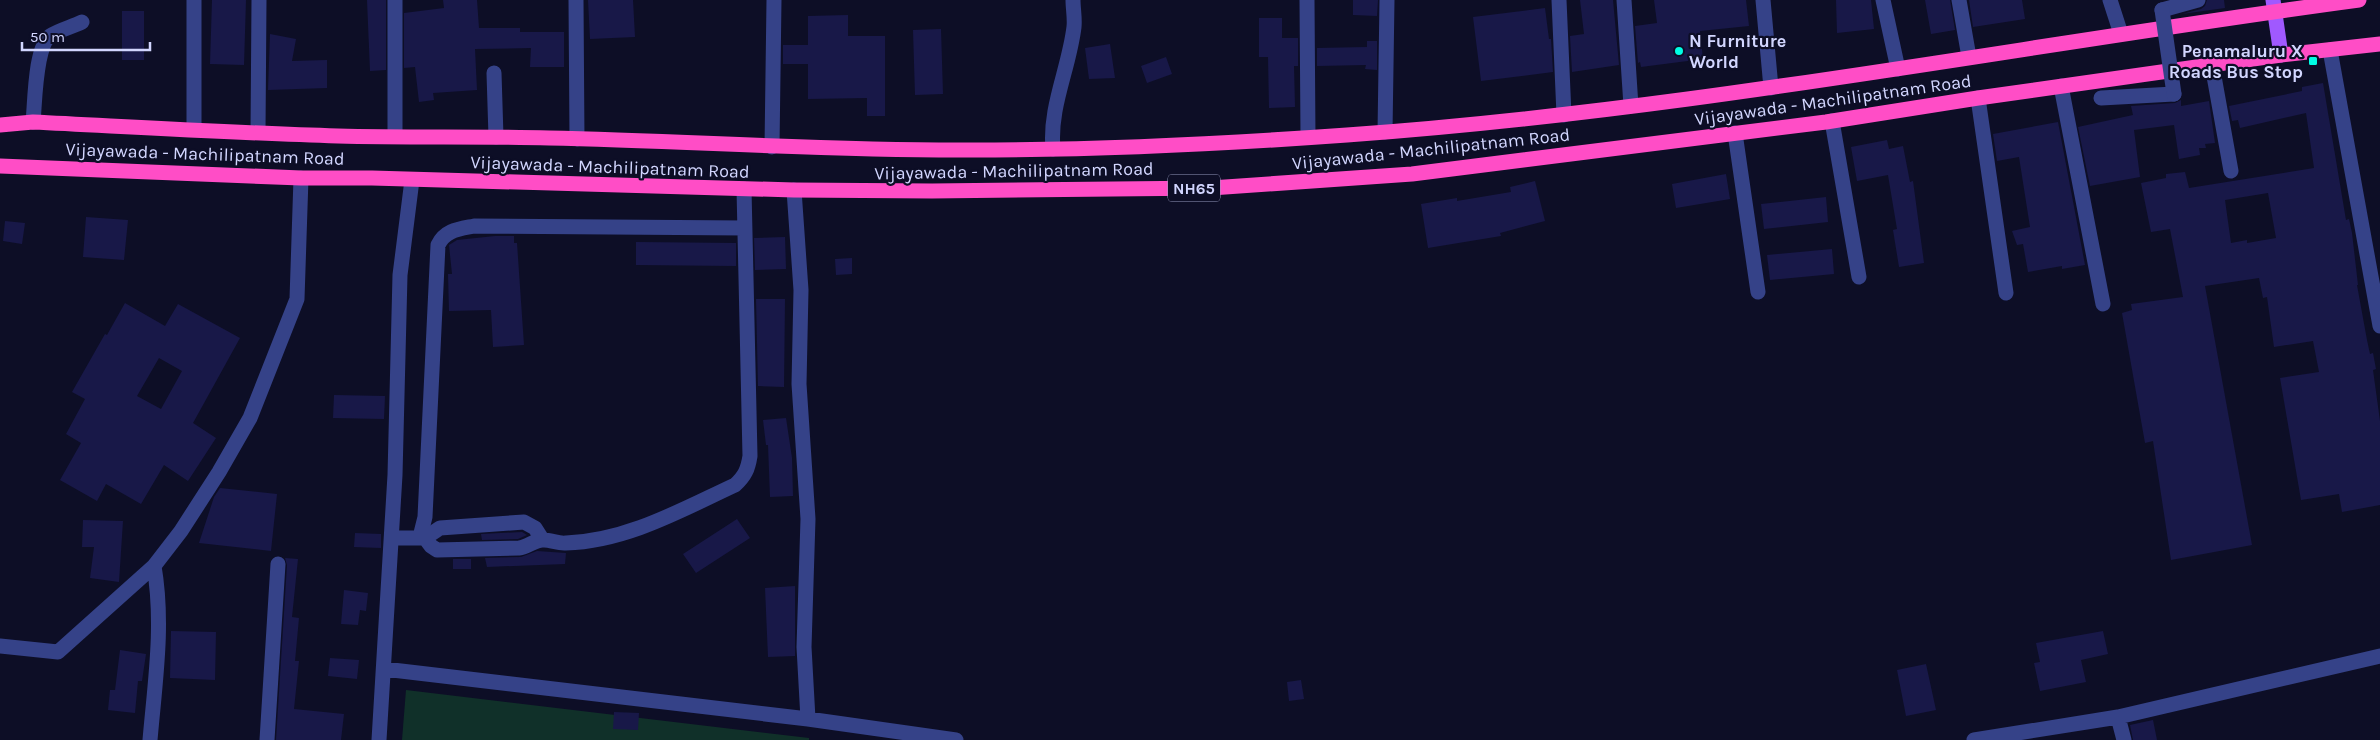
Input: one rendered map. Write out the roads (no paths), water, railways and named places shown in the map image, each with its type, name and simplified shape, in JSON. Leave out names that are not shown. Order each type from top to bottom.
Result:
[{"type":"highway","name":"Vijayawada - Machilipatnam Road","points":[[0,124],[33,122],[258,132],[577,139],[772,147],[968,150],[1053,149],[1308,137],[1385,132],[1564,115],[1772,88],[2121,34],[2275,6],[2359,0]]},
{"type":"highway","name":"Vijayawada - Machilipatnam Road","points":[[0,166],[301,178],[794,190],[932,191],[1220,187],[1412,174],[1832,121],[2280,55],[2380,44]]},
{"type":"main road","points":[[2275,6],[2280,55]]},
{"type":"street","points":[[194,0],[194,130]]},
{"type":"street","points":[[258,132],[259,0]]},
{"type":"street","points":[[395,0],[396,136]]},
{"type":"street","points":[[576,0],[577,139]]},
{"type":"street","points":[[772,147],[774,0]]},
{"type":"street","points":[[1053,149],[1051,131],[1053,115],[1074,26],[1073,0]]},
{"type":"street","points":[[1307,0],[1308,137]]},
{"type":"street","points":[[1385,132],[1387,0]]},
{"type":"street","points":[[1559,0],[1564,115]]},
{"type":"street","points":[[1624,0],[1631,106]]},
{"type":"street","points":[[1763,0],[1772,88]]},
{"type":"street","points":[[1883,0],[1898,69]]},
{"type":"street","points":[[1959,0],[1968,57]]},
{"type":"street","points":[[2110,0],[2121,34]]},
{"type":"street","points":[[2101,98],[2174,94],[2162,10],[2198,0]]},
{"type":"street","points":[[33,122],[40,55],[44,44],[50,36],[82,22]]},
{"type":"street","points":[[2330,50],[2380,326]]},
{"type":"street","points":[[2212,65],[2231,171]]},
{"type":"street","points":[[494,73],[496,137]]},
{"type":"street","points":[[2061,86],[2103,304]]},
{"type":"street","points":[[1978,98],[2006,293]]},
{"type":"street","points":[[1832,121],[1859,276]]},
{"type":"street","points":[[1735,133],[1758,292]]},
{"type":"street","points":[[0,646],[58,652],[154,566],[181,531],[250,418],[297,299],[301,178]]},
{"type":"street","points":[[379,740],[395,475],[400,275],[412,180]]},
{"type":"street","points":[[422,538],[437,550],[523,548],[542,539],[564,544],[612,538],[735,486],[744,477],[748,469],[750,456],[744,189]]},
{"type":"street","points":[[794,190],[801,290],[799,384],[808,518],[804,647],[808,719]]},
{"type":"street","points":[[422,538],[425,517],[438,245],[441,237],[448,232],[474,226],[745,228]]},
{"type":"street","points":[[392,538],[422,538],[440,528],[524,522],[535,528],[542,539]]},
{"type":"street","points":[[266,740],[278,564]]},
{"type":"street","points":[[150,740],[159,628],[159,602],[154,566]]},
{"type":"street","points":[[1974,740],[2020,736],[2118,717],[2380,656]]},
{"type":"street","points":[[384,669],[808,719],[956,740]]},
{"type":"street","points":[[2118,717],[2124,740]]},
{"type":"place","name":"N Furniture World","points":[[1679,51]]},
{"type":"place","name":"Penamaluru X Roads Bus Stop","points":[[2313,61]]}]
